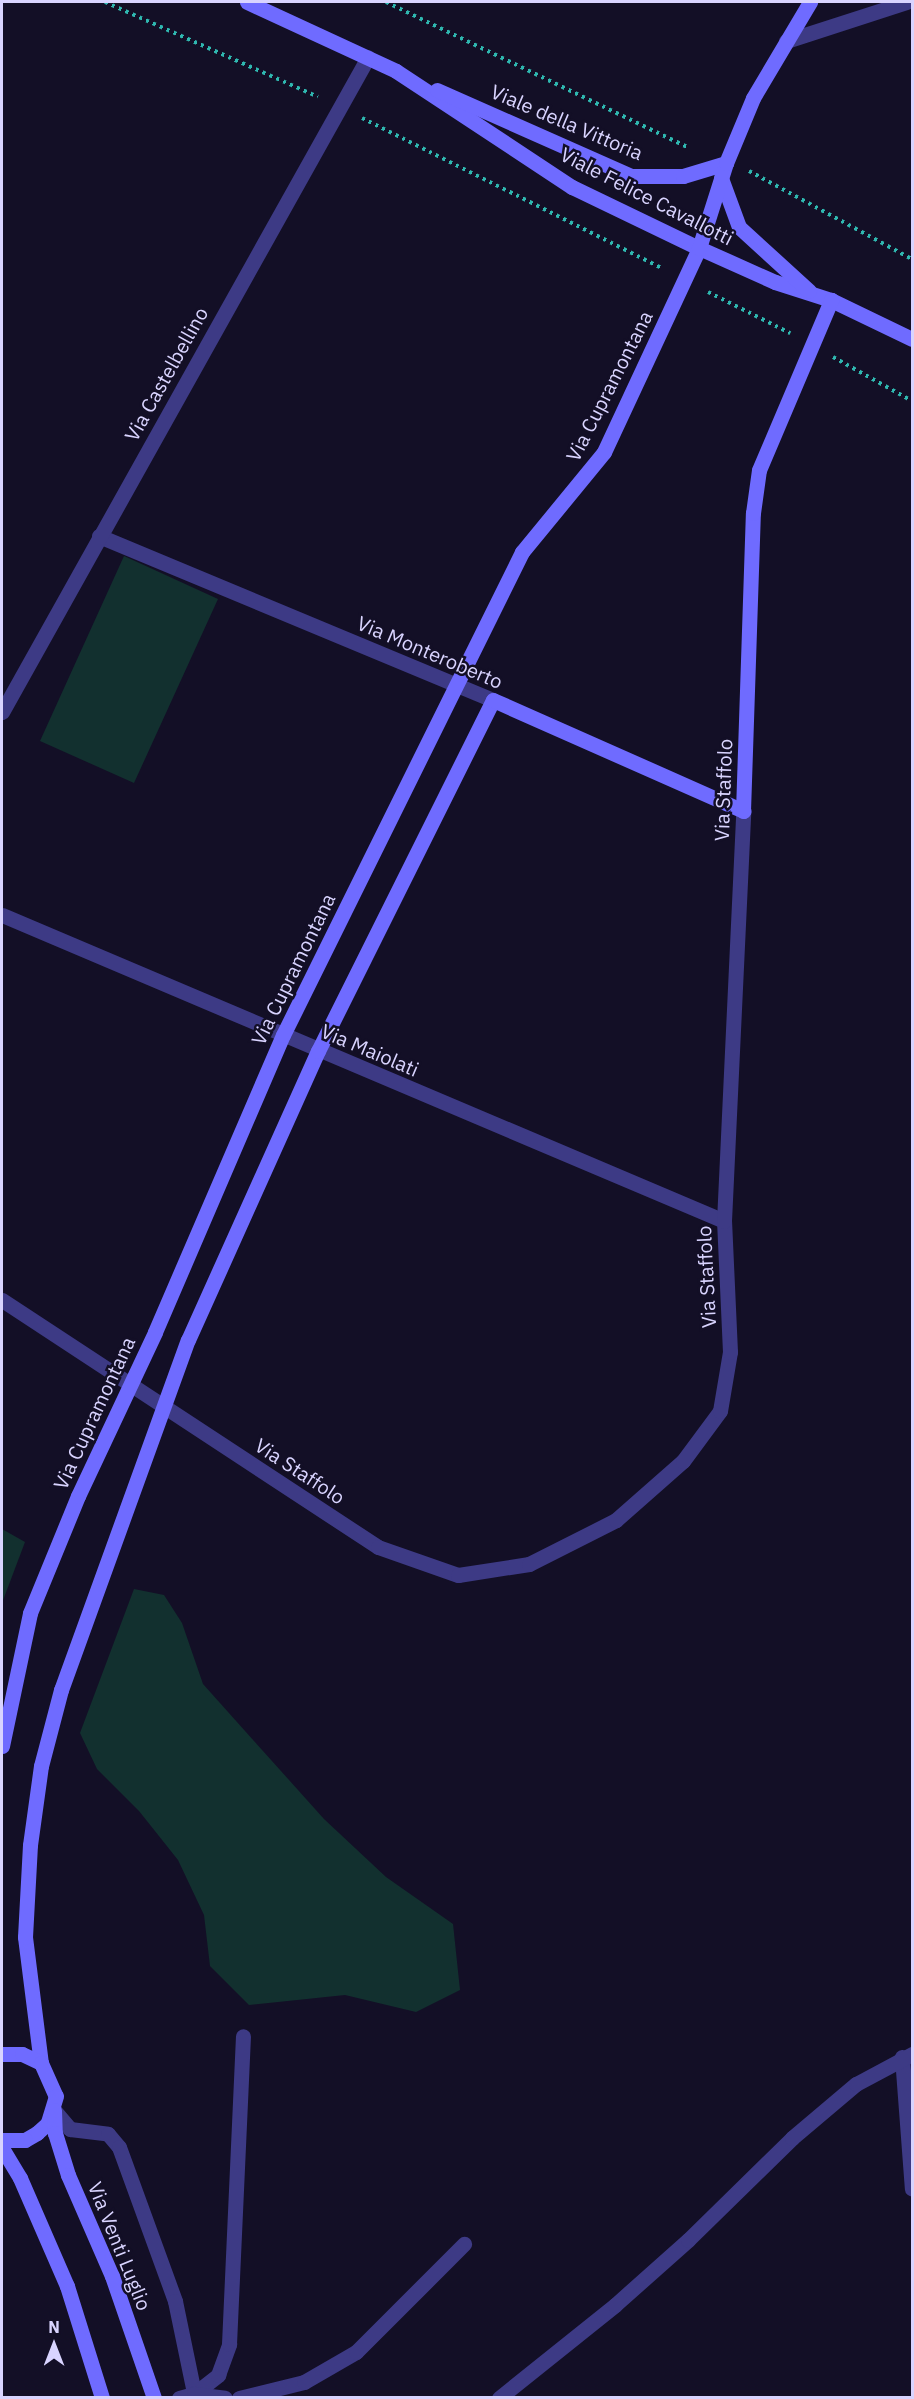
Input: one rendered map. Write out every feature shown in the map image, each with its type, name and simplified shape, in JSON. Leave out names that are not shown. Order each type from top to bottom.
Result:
[{"type":"main road","name":"Viale Felice Cavallotti","points":[[246,2],[396,71],[572,187],[699,248],[831,300],[912,339]]},
{"type":"main road","points":[[699,248],[725,167],[753,98],[810,2]]},
{"type":"main road","name":"Viale della Vittoria","points":[[396,71],[631,176],[682,176],[725,167]]},
{"type":"main road","points":[[725,167],[739,228],[813,294]]},
{"type":"main road","name":"Via Cupramontana","points":[[2,1746],[30,1613],[78,1496],[155,1332],[283,1035],[522,552],[604,452],[699,248]]},
{"type":"main road","name":"Via Staffolo","points":[[743,810],[753,513],[759,470],[810,344],[831,300]]},
{"type":"main road","points":[[41,2063],[25,1937],[30,1845],[41,1766],[61,1690],[188,1340],[318,1051],[493,700]]},
{"type":"main road","name":"Via Monteroberto","points":[[493,700],[743,810]]},
{"type":"main road","points":[[2,2046],[2,2054],[22,2054],[41,2063]]},
{"type":"main road","name":"Via Venti Luglio","points":[[41,2063],[52,2081],[55,2133],[68,2175],[112,2276],[154,2397]]},
{"type":"main road","points":[[2,2140],[25,2140],[38,2133],[54,2110]]},
{"type":"main road","points":[[2,2148],[20,2178],[67,2286],[102,2397]]},
{"type":"street","points":[[786,41],[907,2]]},
{"type":"street","name":"Via Castelbellino","points":[[2,712],[368,57]]},
{"type":"street","name":"Via Monteroberto","points":[[99,536],[493,700]]},
{"type":"street","name":"Via Staffolo","points":[[2,1300],[378,1547],[458,1575],[530,1564],[616,1520],[683,1461],[720,1411],[730,1352],[724,1221],[743,810]]},
{"type":"street","name":"Via Maiolati","points":[[2,915],[318,1051],[724,1221]]},
{"type":"street","points":[[190,2396],[218,2375],[229,2344],[243,2036]]},
{"type":"street","points":[[499,2397],[623,2298],[792,2138],[856,2084],[907,2056],[912,2189]]},
{"type":"street","points":[[54,2110],[70,2129],[108,2134],[119,2147],[175,2301],[190,2396]]},
{"type":"street","points":[[239,2397],[304,2382],[356,2352],[464,2244]]},
{"type":"street","points":[[190,2396],[225,2397]]},
{"type":"path","points":[[105,2],[341,107],[810,344],[912,401]]},
{"type":"path","points":[[386,2],[912,259]]},
{"type":"green space","points":[[124,556],[218,599],[134,783],[40,741]]},
{"type":"green space","points":[[2,1529],[25,1542],[2,1603]]},
{"type":"green space","points":[[134,1589],[164,1595],[182,1623],[203,1684],[324,1819],[386,1877],[453,1924],[460,1990],[416,2012],[345,1995],[249,2005],[210,1966],[204,1915],[178,1860],[139,1811],[97,1769],[80,1733]]}]
